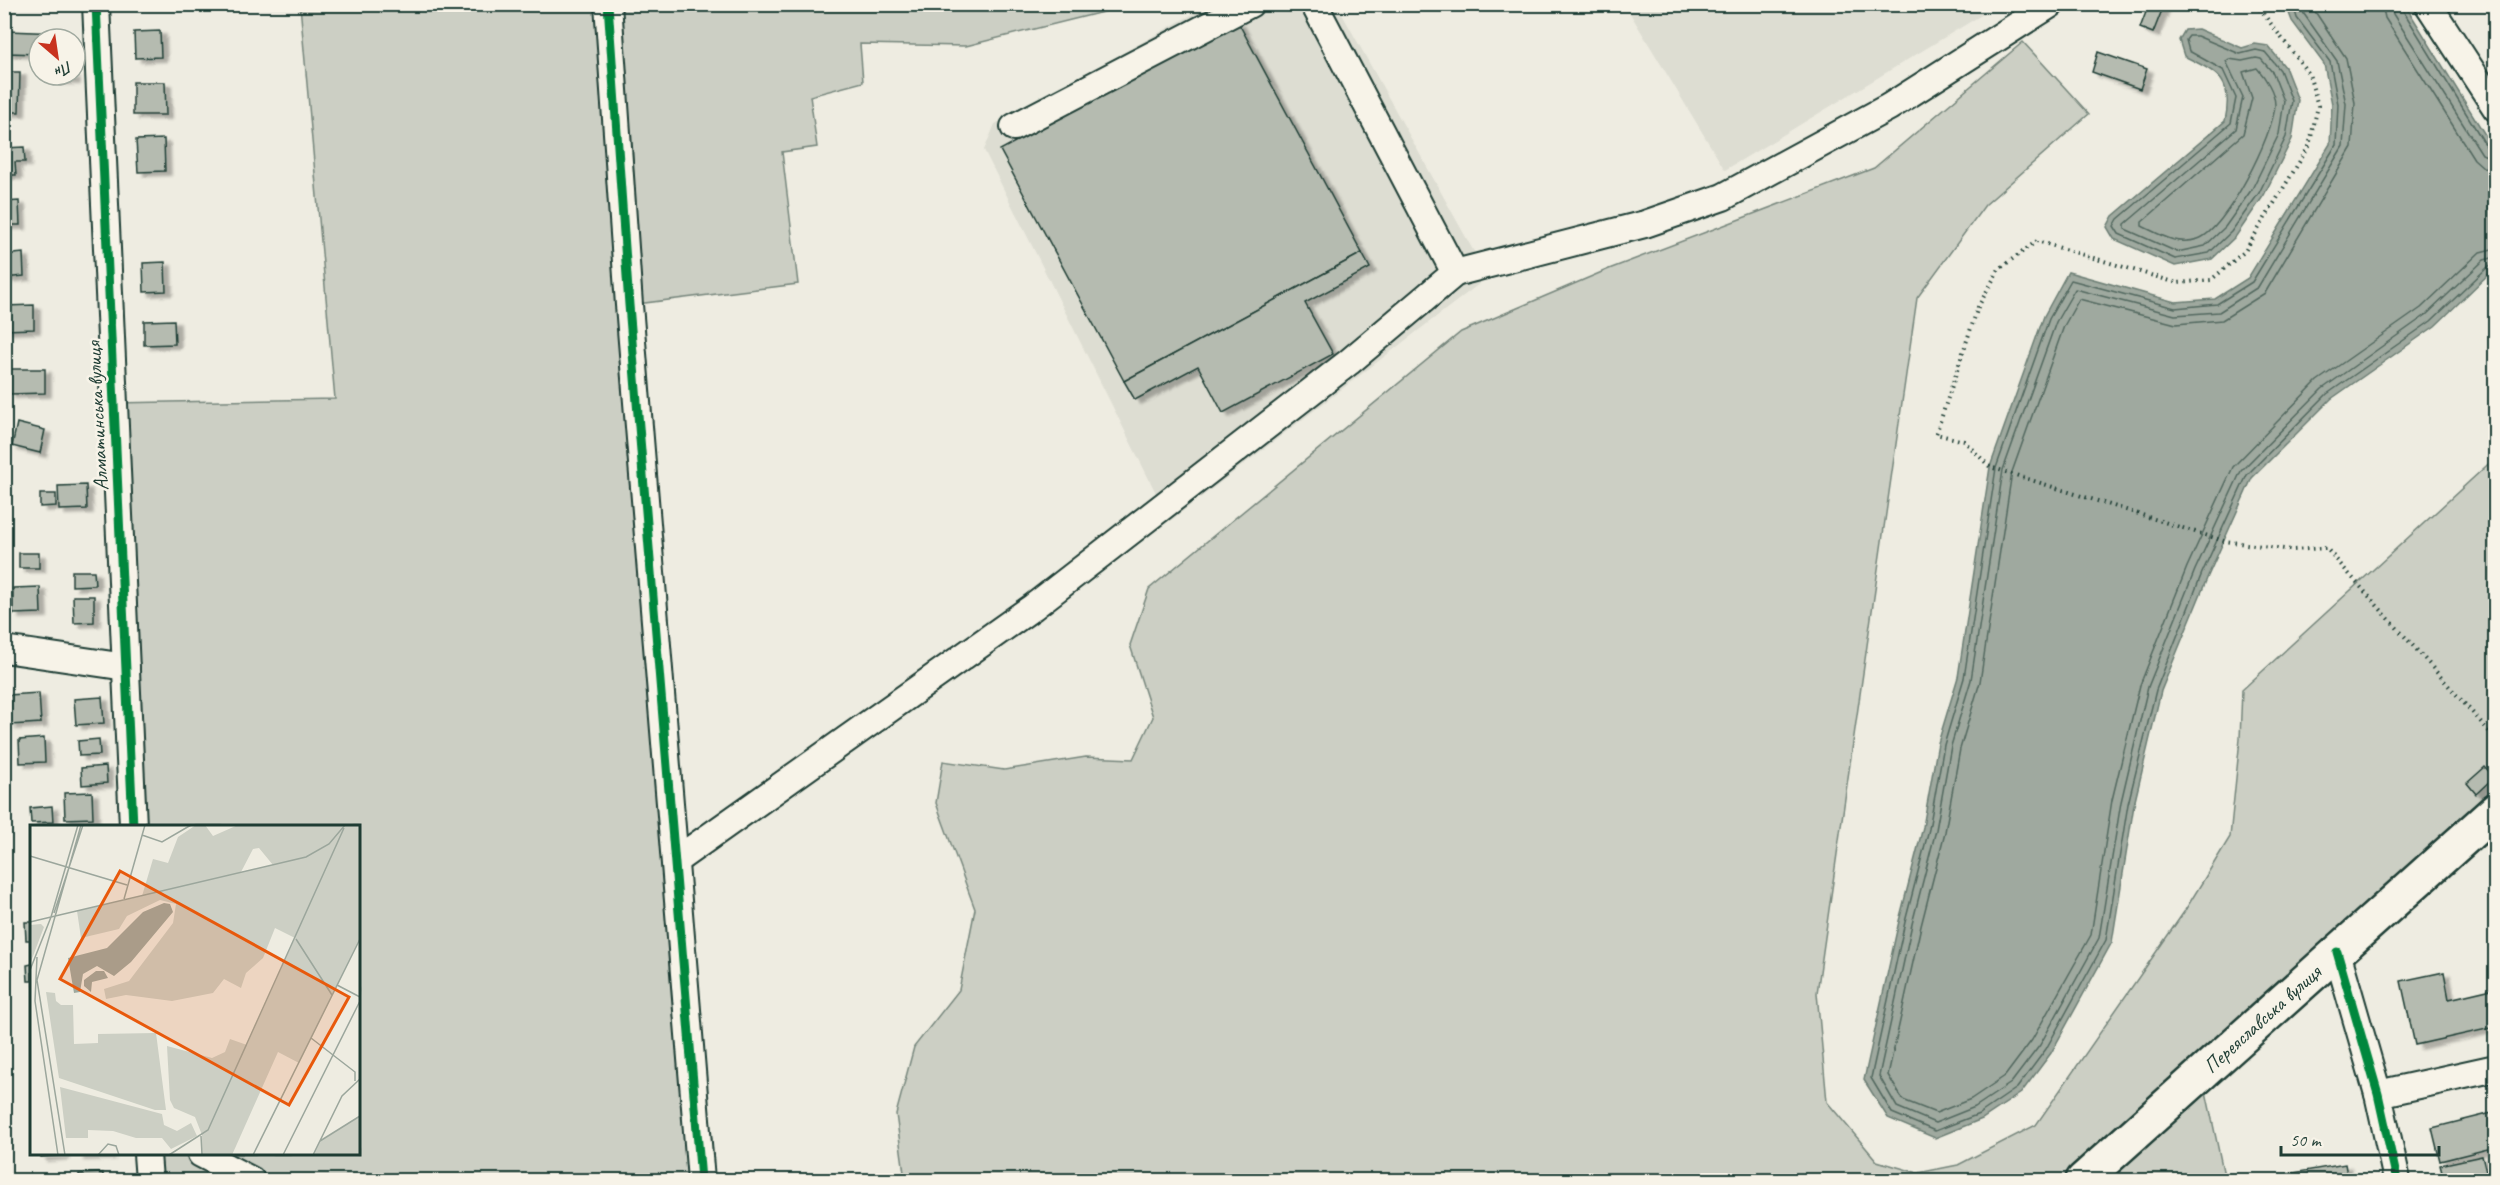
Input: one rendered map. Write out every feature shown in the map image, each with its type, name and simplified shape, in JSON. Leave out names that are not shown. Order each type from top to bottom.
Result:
[{"type":"main road","name":"Переяславська вулиця","points":[[2083,1180],[2496,810]]},
{"type":"street","name":"Алматинська вулиця","points":[[96,4],[133,825]]},
{"type":"street","points":[[608,4],[629,305],[701,1180]]},
{"type":"street","points":[[1014,127],[1250,4]]},
{"type":"street","points":[[1314,4],[1455,273]]},
{"type":"street","points":[[675,861],[1033,608],[1340,369],[1455,273],[1645,224],[1724,197],[1889,107],[2051,4]]},
{"type":"street","points":[[2428,4],[2496,108]]},
{"type":"street","points":[[4,649],[126,667]]},
{"type":"street","points":[[2337,952],[2378,1094],[2397,1180]]},
{"type":"street","points":[[2378,1094],[2496,1068]]},
{"type":"street","points":[[147,1155],[149,1180]]},
{"type":"street","points":[[203,1155],[251,1180]]},
{"type":"path","points":[[2256,4],[2309,74],[2318,106],[2309,146],[2245,251],[2211,280],[2177,283],[2037,241],[1999,269],[1978,307],[1936,434],[1964,441],[1990,467],[2224,541],[2292,550],[2326,548],[2496,739]]},
{"type":"shaded area","points":[[300,5],[1131,5],[966,46],[860,44],[863,82],[810,96],[817,147],[782,152],[798,284],[629,305],[701,1180],[149,1180],[147,1155],[360,1155],[360,825],[133,825],[114,403],[335,399]]},
{"type":"shaded area","points":[[1209,5],[1337,5],[1488,277],[1170,521],[984,150],[995,124]]},
{"type":"shaded area","points":[[1625,5],[1998,5],[1725,170]]},
{"type":"shaded area","points":[[2023,42],[2089,114],[1985,205],[1917,298],[1817,993],[1827,1102],[1877,1161],[1918,1173],[1958,1165],[2036,1125],[2184,912],[2230,837],[2240,739],[2242,690],[2495,458],[2495,810],[2202,1073],[2225,1180],[905,1180],[896,1114],[914,1047],[959,990],[975,909],[936,803],[943,761],[1004,770],[1086,757],[1133,759],[1153,717],[1130,645],[1149,589],[1461,332],[1609,269],[1874,168]]},
{"type":"water","points":[[2286,5],[2403,5],[2410,13],[2495,151],[2495,268],[2435,326],[2331,399],[2252,478],[2208,576],[2161,691],[2134,805],[2112,942],[2051,1053],[2021,1093],[1982,1119],[1935,1138],[1888,1118],[1864,1080],[1899,921],[1923,827],[1938,743],[1958,677],[1990,467],[2044,316],[2068,272],[2175,302],[2215,299],[2248,278],[2330,144],[2332,104],[2324,64],[2292,21]]},
{"type":"water","points":[[2198,29],[2242,48],[2255,44],[2268,46],[2285,67],[2298,100],[2292,139],[2264,195],[2236,236],[2212,259],[2175,266],[2114,239],[2107,227],[2113,216],[2225,121],[2227,96],[2225,86],[2221,79],[2206,67],[2184,56],[2179,40],[2185,30]]},
{"type":"building","points":[[2149,4],[2164,5],[2153,33],[2140,28]]},
{"type":"building","points":[[1238,22],[1362,253],[1124,381],[1000,150]]},
{"type":"building","points":[[8,31],[27,32],[27,54],[7,53]]},
{"type":"building","points":[[160,31],[161,57],[135,58],[134,32]]},
{"type":"building","points":[[2098,52],[2147,69],[2140,89],[2092,72]]},
{"type":"building","points":[[4,72],[20,72],[19,112],[4,112]]},
{"type":"building","points":[[133,82],[165,82],[166,115],[133,115]]},
{"type":"building","points":[[164,139],[165,171],[138,172],[136,140]]},
{"type":"building","points":[[24,147],[25,162],[15,162],[16,175],[4,175],[4,148]]},
{"type":"building","points":[[19,201],[20,225],[4,225],[4,202]]},
{"type":"building","points":[[23,253],[24,276],[4,278],[4,255]]},
{"type":"building","points":[[1362,253],[1370,268],[1305,303],[1333,354],[1223,413],[1198,366],[1135,400],[1124,381]]},
{"type":"building","points":[[165,262],[166,291],[144,292],[143,263]]},
{"type":"building","points":[[34,305],[34,329],[4,330],[4,306]]},
{"type":"building","points":[[174,320],[175,344],[144,345],[144,321]]},
{"type":"building","points":[[8,369],[45,369],[45,393],[9,394]]},
{"type":"building","points":[[17,423],[45,430],[40,453],[12,446]]},
{"type":"building","points":[[86,485],[87,509],[59,510],[58,486]]},
{"type":"building","points":[[40,494],[56,494],[56,506],[40,507]]},
{"type":"building","points":[[19,553],[39,553],[39,568],[19,568]]},
{"type":"building","points":[[72,571],[94,571],[95,585],[72,586]]},
{"type":"building","points":[[40,587],[41,613],[13,614],[13,588]]},
{"type":"building","points":[[73,596],[94,596],[94,622],[74,623]]},
{"type":"building","points":[[39,693],[41,723],[10,725],[8,695]]},
{"type":"building","points":[[102,697],[104,723],[76,725],[74,699]]},
{"type":"building","points":[[44,738],[45,762],[20,763],[19,740]]},
{"type":"building","points":[[99,739],[100,755],[79,756],[78,741]]},
{"type":"building","points":[[106,766],[107,783],[82,785],[81,768]]},
{"type":"building","points":[[2485,767],[2494,777],[2476,794],[2467,783]]},
{"type":"building","points":[[92,792],[93,818],[65,819],[64,793]]},
{"type":"building","points":[[52,806],[53,822],[31,823],[30,808]]},
{"type":"building","points":[[25,922],[30,922],[30,940],[26,940]]},
{"type":"building","points":[[30,964],[30,981],[28,981],[27,965]]},
{"type":"building","points":[[2444,972],[2449,999],[2496,988],[2496,1027],[2415,1045],[2401,981]]},
{"type":"building","points":[[2496,1112],[2496,1147],[2440,1161],[2432,1128]]},
{"type":"building","points":[[40,1155],[63,1155],[41,1157]]},
{"type":"building","points":[[2482,1156],[2488,1180],[2444,1180],[2440,1165]]},
{"type":"building","points":[[2345,1164],[2348,1180],[2253,1180]]},
{"type":"building","points":[[103,1173],[103,1180],[79,1180],[79,1174]]},
{"type":"cycle path","points":[[96,4],[133,825]]},
{"type":"cycle path","points":[[608,4],[629,305],[701,1180]]},
{"type":"cycle path","points":[[2337,952],[2378,1094],[2397,1180]]}]
